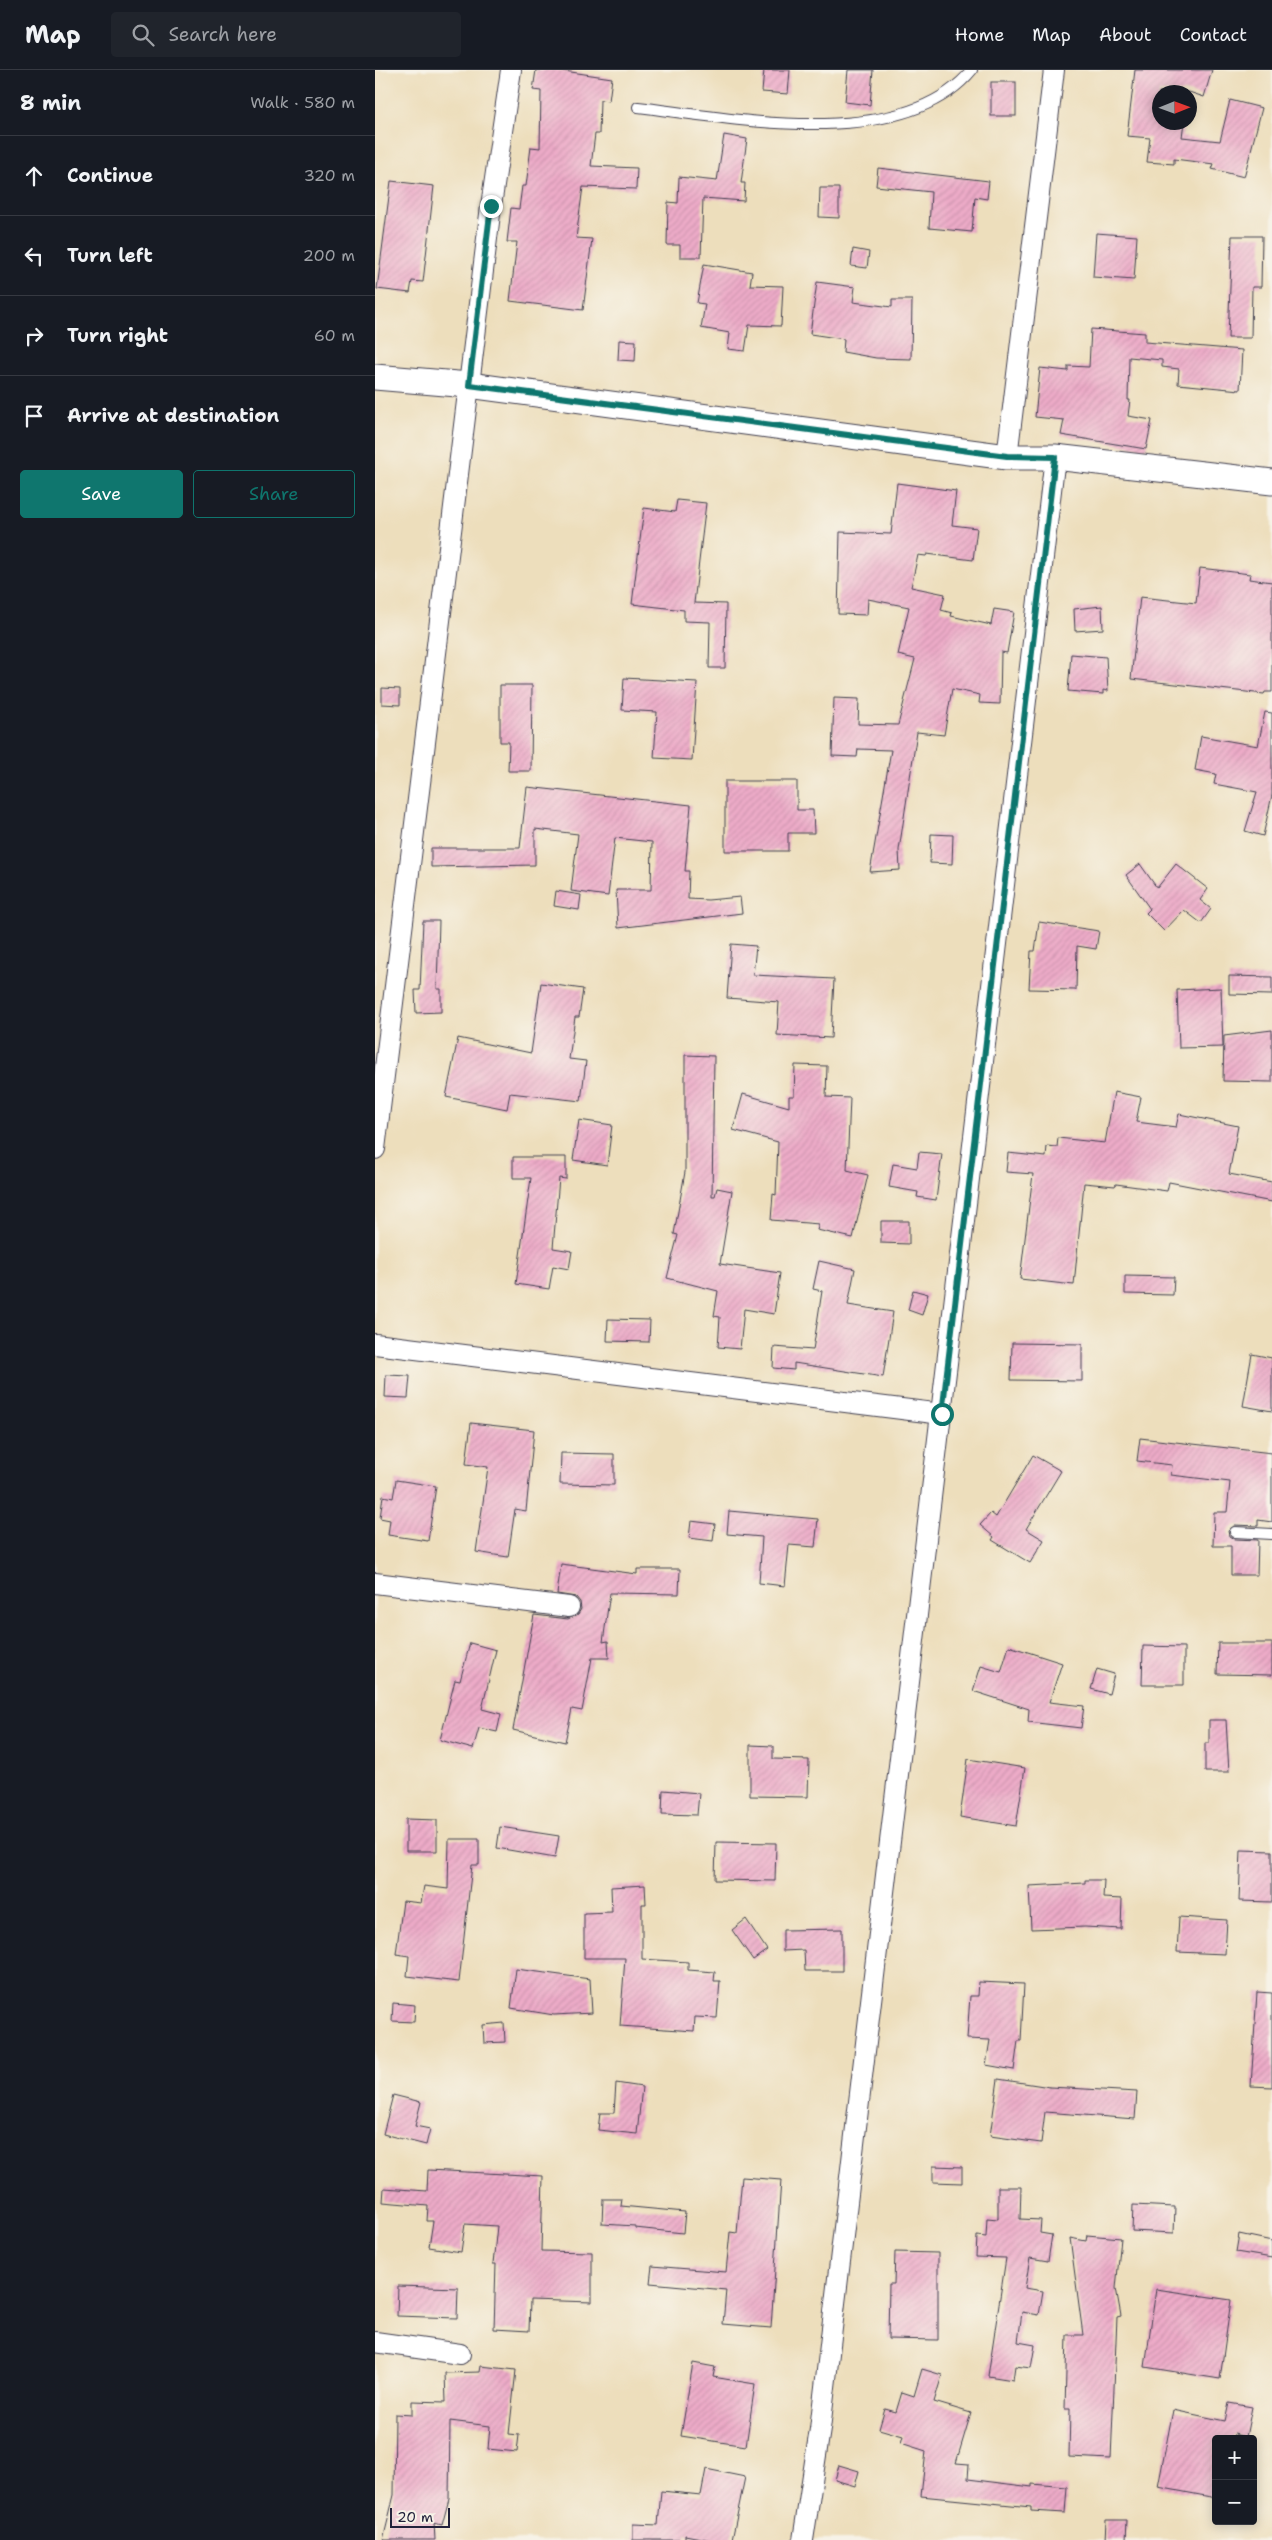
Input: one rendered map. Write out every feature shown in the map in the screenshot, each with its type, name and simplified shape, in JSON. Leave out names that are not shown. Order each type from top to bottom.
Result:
[{"type":"street","points":[[375,1150],[469,385],[511,70]]},
{"type":"street","points":[[1007,456],[1055,70]]},
{"type":"street","points":[[375,377],[469,385],[1007,456],[1055,457],[1272,482]]},
{"type":"street","points":[[803,2540],[820,2429],[1055,457]]},
{"type":"street","points":[[375,1344],[942,1414]]},
{"type":"street","points":[[375,1583],[569,1607]]},
{"type":"street","points":[[375,2342],[460,2354]]},
{"type":"lane","points":[[638,107],[776,124],[821,125],[858,122],[902,113],[943,95],[972,70]]},
{"type":"lane","points":[[1235,1532],[1272,1534]]},
{"type":"building","points":[[536,70],[557,70],[612,78],[609,101],[600,100],[599,134],[595,134],[591,166],[637,168],[636,189],[583,187],[576,238],[592,239],[583,310],[510,301],[517,242],[507,242],[511,208],[519,209],[522,186],[526,186],[531,147],[540,148],[541,91],[533,90]]},
{"type":"building","points":[[764,70],[790,70],[788,94],[762,92]]},
{"type":"building","points":[[848,70],[873,70],[870,105],[845,102]]},
{"type":"building","points":[[1135,70],[1212,70],[1204,97],[1197,95],[1197,85],[1152,85],[1152,130],[1183,130],[1182,137],[1220,141],[1230,100],[1262,108],[1244,177],[1212,169],[1214,164],[1174,159],[1174,164],[1147,162],[1150,138],[1127,136]]},
{"type":"building","points":[[991,82],[1016,82],[1016,116],[991,116]]},
{"type":"building","points":[[724,135],[747,139],[741,183],[745,183],[744,201],[703,198],[701,257],[680,257],[680,245],[667,245],[668,202],[678,203],[679,177],[717,181]]},
{"type":"building","points":[[878,168],[989,181],[987,199],[975,197],[972,232],[929,228],[931,192],[876,186]]},
{"type":"building","points":[[391,181],[434,186],[423,282],[412,281],[410,293],[377,289]]},
{"type":"building","points":[[820,188],[839,188],[839,218],[819,217]]},
{"type":"building","points":[[1096,233],[1137,236],[1134,280],[1093,277]]},
{"type":"building","points":[[1232,236],[1262,236],[1261,287],[1252,287],[1251,338],[1228,338]]},
{"type":"building","points":[[853,249],[869,252],[867,268],[851,266]]},
{"type":"building","points":[[704,264],[752,272],[750,285],[783,286],[781,326],[749,325],[745,351],[728,349],[730,333],[701,328],[705,304],[697,303]]},
{"type":"building","points":[[817,282],[855,287],[853,302],[892,307],[892,300],[912,300],[911,359],[876,358],[843,352],[844,339],[810,334]]},
{"type":"building","points":[[1091,329],[1145,333],[1145,342],[1242,350],[1240,390],[1178,384],[1179,369],[1162,367],[1162,360],[1129,357],[1128,400],[1130,400],[1128,416],[1152,420],[1146,449],[1061,435],[1064,420],[1035,417],[1040,368],[1068,371],[1068,366],[1089,367]]},
{"type":"building","points":[[619,340],[636,341],[635,361],[618,360]]},
{"type":"building","points":[[897,483],[956,491],[952,525],[977,528],[973,560],[927,554],[926,556],[918,555],[911,587],[945,594],[941,610],[952,613],[951,616],[991,625],[994,609],[1014,612],[1007,653],[1001,652],[1000,704],[979,703],[980,695],[952,689],[944,735],[917,732],[899,850],[900,870],[870,872],[891,750],[858,749],[857,757],[832,756],[834,698],[859,699],[858,724],[898,725],[915,659],[898,655],[909,607],[868,599],[867,615],[838,614],[840,532],[891,534]]},
{"type":"building","points":[[677,500],[706,503],[694,603],[726,604],[725,668],[709,668],[710,622],[684,621],[684,610],[632,604],[644,508],[675,512]]},
{"type":"building","points":[[1200,568],[1250,574],[1249,579],[1272,582],[1272,692],[1265,692],[1264,694],[1131,679],[1140,597],[1196,603]]},
{"type":"building","points":[[1102,606],[1103,629],[1075,631],[1074,609]]},
{"type":"building","points":[[1071,654],[1106,657],[1108,691],[1103,690],[1103,694],[1068,691]]},
{"type":"building","points":[[624,678],[697,682],[692,760],[654,758],[657,712],[622,710]]},
{"type":"building","points":[[500,685],[532,685],[531,771],[508,771],[509,742],[500,742]]},
{"type":"building","points":[[382,688],[400,689],[400,705],[382,704]]},
{"type":"building","points":[[1265,712],[1272,713],[1272,795],[1263,836],[1245,831],[1257,792],[1214,784],[1216,774],[1195,770],[1201,736],[1258,746]]},
{"type":"building","points":[[725,781],[797,781],[797,810],[813,810],[814,833],[788,833],[788,851],[725,851]]},
{"type":"building","points":[[527,787],[691,805],[685,871],[689,871],[688,899],[708,900],[740,897],[742,913],[618,928],[616,890],[651,890],[652,842],[615,838],[608,896],[571,891],[578,834],[535,829],[535,865],[431,867],[431,848],[520,848]]},
{"type":"building","points":[[931,834],[953,835],[952,864],[930,863]]},
{"type":"building","points":[[1140,864],[1157,888],[1176,864],[1208,889],[1200,900],[1211,909],[1201,923],[1184,910],[1164,931],[1146,913],[1150,909],[1126,875]]},
{"type":"building","points":[[556,891],[581,895],[579,910],[554,906]]},
{"type":"building","points":[[423,921],[439,921],[437,989],[441,989],[441,1012],[416,1013],[415,990],[420,990]]},
{"type":"building","points":[[1039,922],[1099,931],[1096,949],[1077,946],[1076,990],[1029,989],[1031,951],[1035,951]]},
{"type":"building","points":[[731,944],[756,946],[753,975],[834,979],[831,1038],[777,1035],[779,1002],[727,998]]},
{"type":"building","points":[[1229,976],[1272,977],[1272,995],[1229,994]]},
{"type":"building","points":[[541,983],[583,989],[579,1017],[575,1017],[569,1059],[586,1061],[581,1101],[510,1093],[507,1109],[446,1097],[458,1038],[531,1053]]},
{"type":"building","points":[[1221,988],[1223,1047],[1179,1048],[1177,990]]},
{"type":"building","points":[[1272,1030],[1272,1082],[1223,1081],[1224,1036]]},
{"type":"building","points":[[685,1055],[714,1056],[712,1196],[715,1196],[717,1188],[732,1191],[720,1264],[780,1273],[774,1314],[744,1309],[740,1349],[718,1347],[720,1317],[714,1316],[718,1291],[667,1278],[678,1235],[674,1234],[685,1172]]},
{"type":"building","points":[[795,1065],[827,1066],[826,1097],[850,1098],[847,1170],[868,1175],[853,1238],[817,1230],[819,1224],[771,1220],[773,1194],[776,1195],[778,1142],[733,1130],[743,1094],[789,1107],[789,1096],[794,1096]]},
{"type":"building","points":[[1114,1092],[1141,1097],[1136,1122],[1176,1127],[1179,1114],[1238,1126],[1229,1174],[1272,1182],[1272,1202],[1169,1182],[1167,1191],[1116,1184],[1115,1186],[1084,1183],[1074,1285],[1020,1279],[1033,1174],[1006,1172],[1008,1153],[1046,1157],[1047,1146],[1057,1147],[1058,1138],[1105,1143]]},
{"type":"building","points":[[579,1120],[612,1125],[607,1165],[573,1160]]},
{"type":"building","points":[[919,1152],[942,1154],[936,1200],[917,1197],[918,1192],[889,1187],[893,1164],[917,1168]]},
{"type":"building","points":[[513,1157],[566,1157],[566,1179],[559,1178],[553,1248],[572,1251],[569,1269],[553,1266],[549,1289],[516,1284],[531,1178],[513,1178]]},
{"type":"building","points":[[881,1221],[909,1221],[909,1244],[881,1243]]},
{"type":"building","points":[[819,1261],[855,1269],[848,1305],[893,1312],[883,1377],[794,1363],[794,1370],[773,1368],[774,1347],[813,1350],[822,1291],[813,1289]]},
{"type":"building","points":[[1125,1276],[1174,1277],[1173,1295],[1125,1294]]},
{"type":"building","points":[[913,1290],[928,1294],[922,1315],[908,1310]]},
{"type":"building","points":[[608,1319],[650,1320],[649,1342],[607,1341]]},
{"type":"building","points":[[1012,1343],[1082,1344],[1082,1381],[1011,1380]]},
{"type":"building","points":[[1252,1354],[1272,1358],[1272,1411],[1243,1406]]},
{"type":"building","points":[[386,1375],[410,1376],[408,1398],[385,1397]]},
{"type":"building","points":[[471,1423],[534,1430],[526,1511],[515,1509],[508,1557],[476,1552],[488,1467],[466,1464]]},
{"type":"building","points":[[1140,1438],[1272,1453],[1272,1522],[1258,1520],[1258,1526],[1235,1525],[1228,1531],[1229,1536],[1234,1539],[1258,1540],[1257,1575],[1231,1575],[1231,1546],[1213,1546],[1214,1512],[1227,1512],[1230,1482],[1171,1475],[1172,1465],[1137,1461]]},
{"type":"building","points":[[561,1453],[614,1454],[614,1485],[560,1484]]},
{"type":"building","points":[[1033,1455],[1061,1471],[1026,1529],[1044,1540],[1030,1563],[992,1540],[994,1537],[980,1525],[991,1513],[996,1517]]},
{"type":"building","points":[[396,1480],[436,1486],[428,1541],[388,1535],[390,1520],[380,1518],[383,1496],[393,1498]]},
{"type":"building","points":[[729,1511],[818,1519],[815,1547],[789,1545],[785,1586],[759,1583],[762,1537],[727,1534]]},
{"type":"building","points":[[691,1521],[715,1524],[713,1541],[689,1538]]},
{"type":"building","points":[[561,1564],[637,1574],[637,1569],[680,1569],[679,1594],[610,1593],[603,1642],[608,1641],[609,1658],[592,1658],[582,1711],[572,1709],[565,1742],[513,1730],[534,1615],[568,1619],[578,1614],[581,1609],[580,1602],[576,1597],[557,1594]]},
{"type":"building","points":[[470,1643],[496,1650],[482,1709],[501,1714],[497,1732],[479,1728],[473,1749],[440,1740],[455,1680],[460,1681]]},
{"type":"building","points":[[1218,1643],[1272,1643],[1272,1675],[1217,1674]]},
{"type":"building","points":[[1009,1646],[1062,1663],[1049,1702],[1084,1706],[1081,1728],[1028,1722],[1029,1709],[973,1691],[981,1666],[1001,1672]]},
{"type":"building","points":[[1143,1646],[1184,1647],[1184,1685],[1142,1685]]},
{"type":"building","points":[[1097,1669],[1114,1674],[1109,1694],[1091,1689]]},
{"type":"building","points":[[1209,1720],[1226,1720],[1229,1772],[1205,1772],[1205,1743],[1209,1743]]},
{"type":"building","points":[[750,1745],[773,1746],[773,1759],[809,1760],[808,1797],[750,1796]]},
{"type":"building","points":[[968,1759],[1025,1768],[1016,1826],[960,1817]]},
{"type":"building","points":[[663,1790],[699,1793],[697,1815],[662,1814]]},
{"type":"building","points":[[406,1819],[437,1820],[437,1851],[406,1851]]},
{"type":"building","points":[[500,1827],[559,1836],[555,1858],[497,1848]]},
{"type":"building","points":[[449,1839],[479,1839],[479,1865],[472,1865],[459,1982],[407,1976],[409,1956],[396,1954],[403,1901],[421,1903],[424,1886],[448,1889]]},
{"type":"building","points":[[716,1842],[776,1843],[775,1881],[715,1880]]},
{"type":"building","points":[[1241,1850],[1272,1851],[1272,1902],[1239,1901]]},
{"type":"building","points":[[1085,1880],[1104,1880],[1103,1898],[1122,1899],[1121,1929],[1085,1927],[1031,1929],[1029,1886],[1085,1883]]},
{"type":"building","points":[[645,1885],[646,1904],[642,1904],[642,1959],[688,1962],[688,1970],[715,1972],[714,1981],[720,1981],[717,2018],[695,2017],[694,2031],[620,2026],[625,1958],[584,1958],[584,1913],[612,1912],[611,1887]]},
{"type":"building","points":[[1179,1917],[1227,1920],[1225,1954],[1177,1952]]},
{"type":"building","points":[[746,1919],[767,1950],[753,1960],[732,1930]]},
{"type":"building","points":[[842,1929],[842,1971],[805,1971],[804,1950],[783,1951],[783,1930]]},
{"type":"building","points":[[516,1969],[590,1979],[592,2013],[554,2015],[511,2008]]},
{"type":"building","points":[[979,1982],[1024,1984],[1021,2041],[1018,2041],[1014,2070],[986,2065],[990,2040],[967,2039],[970,1996],[978,1996]]},
{"type":"building","points":[[1257,1992],[1272,1993],[1272,2087],[1251,2086]]},
{"type":"building","points":[[393,2003],[415,2005],[414,2022],[392,2021]]},
{"type":"building","points":[[504,2023],[505,2042],[484,2043],[483,2025]]},
{"type":"building","points":[[998,2079],[1050,2087],[1137,2092],[1135,2119],[1045,2112],[1041,2143],[990,2136]]},
{"type":"building","points":[[616,2083],[642,2087],[637,2134],[598,2130],[600,2113],[614,2113]]},
{"type":"building","points":[[393,2095],[421,2102],[415,2126],[430,2129],[426,2145],[383,2134]]},
{"type":"building","points":[[933,2166],[962,2167],[962,2183],[933,2182]]},
{"type":"building","points":[[428,2170],[543,2176],[541,2251],[592,2252],[592,2302],[530,2300],[529,2331],[494,2329],[496,2264],[493,2264],[497,2226],[465,2224],[461,2252],[429,2247],[433,2221],[427,2221],[428,2206],[383,2202],[384,2188],[427,2191]]},
{"type":"building","points":[[742,2177],[781,2180],[771,2328],[723,2324],[726,2290],[650,2283],[652,2266],[726,2272],[730,2232],[737,2233]]},
{"type":"building","points":[[998,2187],[1021,2187],[1020,2219],[1041,2220],[1040,2233],[1052,2235],[1048,2261],[1030,2258],[1025,2288],[1043,2291],[1039,2315],[1022,2312],[1018,2342],[1035,2345],[1031,2368],[1015,2366],[1013,2380],[988,2376],[1006,2258],[976,2257],[977,2236],[986,2237],[987,2218],[998,2219]]},
{"type":"building","points":[[603,2199],[622,2199],[621,2206],[685,2212],[683,2233],[635,2228],[635,2226],[602,2224]]},
{"type":"building","points":[[1133,2205],[1175,2207],[1174,2233],[1132,2231]]},
{"type":"building","points":[[1239,2234],[1272,2241],[1272,2258],[1236,2252]]},
{"type":"building","points":[[1087,2235],[1121,2238],[1116,2288],[1121,2316],[1117,2317],[1111,2459],[1069,2457],[1070,2409],[1065,2409],[1067,2335],[1083,2335],[1070,2238],[1086,2241]]},
{"type":"building","points":[[895,2252],[938,2253],[938,2340],[888,2339],[889,2284],[894,2284]]},
{"type":"building","points":[[398,2286],[458,2288],[457,2318],[397,2316]]},
{"type":"building","points":[[1156,2289],[1231,2300],[1220,2379],[1145,2367]]},
{"type":"building","points":[[693,2363],[715,2367],[713,2377],[755,2384],[746,2446],[681,2436]]},
{"type":"building","points":[[481,2366],[516,2370],[509,2434],[519,2435],[517,2452],[488,2449],[490,2426],[450,2421],[449,2499],[442,2525],[434,2523],[435,2540],[383,2540],[394,2495],[395,2414],[412,2415],[412,2401],[446,2402],[445,2373],[480,2372]]},
{"type":"building","points":[[922,2369],[942,2375],[934,2402],[971,2413],[956,2463],[969,2464],[968,2479],[1032,2487],[1032,2484],[1067,2487],[1065,2513],[1031,2511],[1031,2507],[921,2496],[926,2451],[901,2443],[903,2436],[879,2429],[885,2409],[896,2412],[902,2392],[914,2396]]},
{"type":"building","points":[[1229,2403],[1252,2407],[1246,2435],[1212,2435],[1212,2497],[1158,2487],[1173,2410],[1225,2421]]},
{"type":"building","points":[[839,2465],[859,2471],[855,2486],[835,2480]]},
{"type":"building","points":[[706,2469],[745,2477],[732,2540],[711,2540],[685,2535],[685,2540],[633,2540],[633,2524],[658,2525],[661,2491],[701,2495]]},
{"type":"building","points":[[1106,2520],[1127,2520],[1126,2540],[1105,2540]]},
{"type":"route","points":[[491,206],[469,385],[1007,456],[1055,457],[942,1414]]}]
